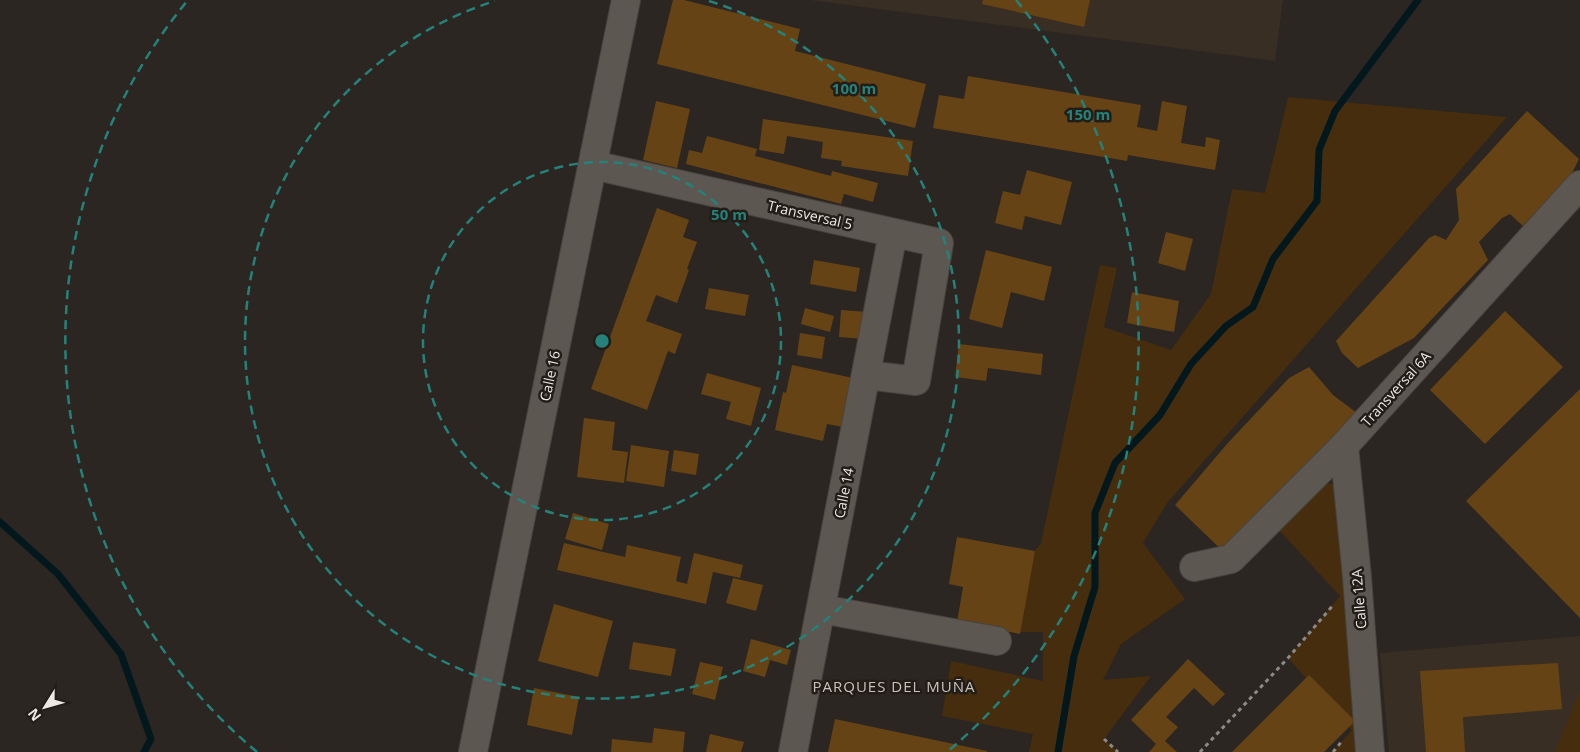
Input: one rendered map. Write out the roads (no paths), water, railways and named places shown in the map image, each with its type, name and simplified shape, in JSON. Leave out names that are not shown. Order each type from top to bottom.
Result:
[{"type":"street","name":"Calle 16","points":[[474,752],[626,0]]},
{"type":"street","name":"Transversal 5","points":[[593,165],[939,243],[916,381],[867,375]]},
{"type":"street","name":"Transversal 6A","points":[[1194,567],[1231,559],[1344,446],[1580,185]]},
{"type":"street","name":"Calle 14","points":[[793,752],[893,234]]},
{"type":"street","name":"Calle 12A","points":[[1344,446],[1357,577],[1370,752]]},
{"type":"street","points":[[821,609],[997,641]]},
{"type":"waterway","points":[[1058,752],[1074,656],[1095,587],[1095,513],[1115,463],[1160,415],[1191,364],[1226,326],[1253,307],[1273,259],[1317,201],[1319,150],[1335,111],[1418,0]]},
{"type":"waterway","points":[[0,522],[58,574],[121,654],[151,739],[144,752]]},
{"type":"district","name":"PARQUES DEL MUÑA","points":[[894,687]]}]
